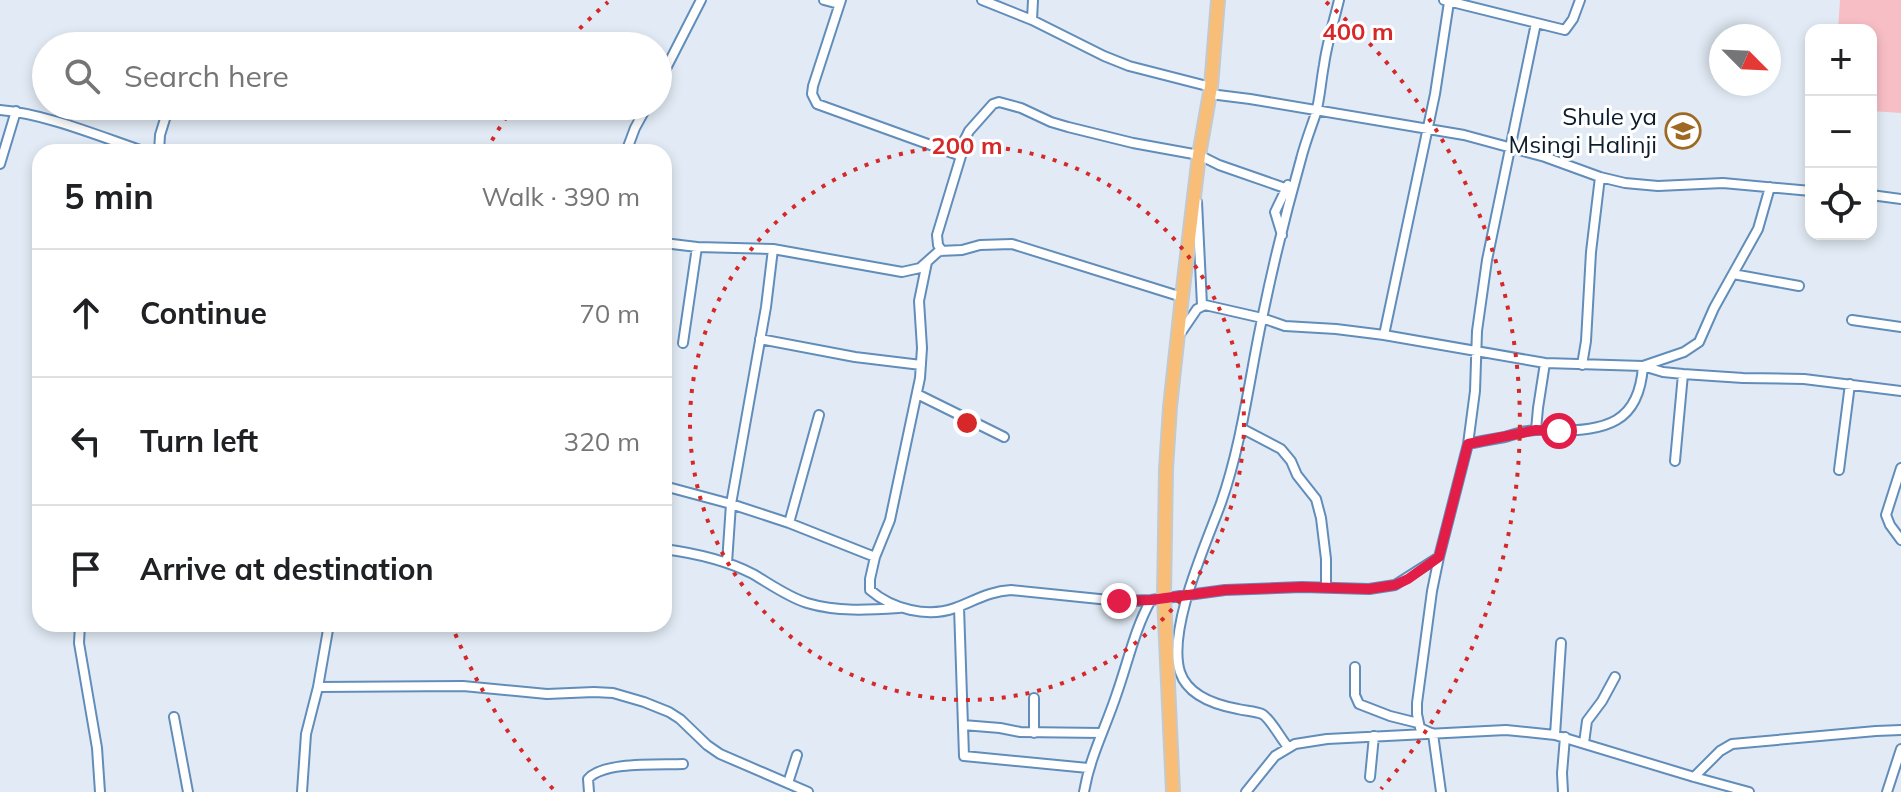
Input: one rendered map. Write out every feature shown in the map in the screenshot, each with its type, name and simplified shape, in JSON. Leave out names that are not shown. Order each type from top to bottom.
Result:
[{"type":"highway","points":[[1173,792],[1157,598],[1170,407],[1199,155],[1210,91],[1218,0]]},
{"type":"street","points":[[672,57],[701,0]]},
{"type":"street","points":[[824,0],[840,2],[813,86],[812,94],[817,104],[961,155]]},
{"type":"street","points":[[982,0],[1129,66],[1210,91],[1464,135],[1625,183],[1658,186],[1723,183],[1805,190]]},
{"type":"street","points":[[1032,20],[1033,0]]},
{"type":"street","points":[[1288,747],[1270,720],[1262,714],[1210,702],[1190,688],[1184,682],[1178,664],[1178,644],[1182,616],[1223,498],[1241,428],[1262,318],[1300,161],[1316,111],[1339,0]]},
{"type":"street","points":[[1384,335],[1435,94],[1446,1],[1565,30],[1580,0]]},
{"type":"street","points":[[1433,734],[1420,728],[1417,703],[1432,591],[1468,444],[1475,391],[1475,351],[1487,260],[1536,23]]},
{"type":"street","points":[[942,251],[937,232],[963,143],[969,131],[993,104],[999,102],[1068,127],[1199,155],[1285,188]]},
{"type":"street","points":[[0,110],[32,116]]},
{"type":"street","points":[[0,164],[16,111]]},
{"type":"street","points":[[47,120],[122,144]]},
{"type":"street","points":[[159,144],[165,120]]},
{"type":"street","points":[[629,144],[639,120]]},
{"type":"street","points":[[1282,235],[1275,212],[1300,161]]},
{"type":"street","points":[[1582,365],[1600,177]]},
{"type":"street","points":[[1195,187],[1199,211],[1202,305]]},
{"type":"street","points":[[1643,366],[1695,346],[1758,229],[1770,187]]},
{"type":"street","points":[[1877,196],[1901,199]]},
{"type":"street","points":[[672,244],[773,249],[893,271],[911,271],[942,251],[1012,244],[1182,297]]},
{"type":"street","points":[[683,343],[697,247]]},
{"type":"street","points":[[727,563],[731,504],[773,249]]},
{"type":"street","points":[[904,608],[883,599],[869,588],[875,557],[890,520],[917,394],[921,365],[919,301],[927,262]]},
{"type":"street","points":[[1733,274],[1799,286]]},
{"type":"street","points":[[1179,334],[1202,305],[1209,305],[1285,326],[1384,335],[1545,363],[1643,366],[1683,374],[1804,379],[1901,391]]},
{"type":"street","points":[[1852,320],[1901,327]]},
{"type":"street","points":[[760,339],[855,357],[921,365]]},
{"type":"street","points":[[1536,430],[1545,363]]},
{"type":"street","points":[[1468,444],[1536,430],[1600,427],[1613,422],[1625,414],[1634,402],[1642,381],[1643,366]]},
{"type":"street","points":[[1675,461],[1683,374]]},
{"type":"street","points":[[1839,470],[1850,384]]},
{"type":"street","points":[[917,394],[1004,437]]},
{"type":"street","points":[[789,523],[819,415]]},
{"type":"street","points":[[1241,428],[1281,449],[1316,499],[1326,559],[1326,588]]},
{"type":"street","points":[[1901,468],[1886,515],[1901,540]]},
{"type":"street","points":[[672,488],[789,523],[875,557]]},
{"type":"street","points":[[672,551],[727,563],[804,602],[823,607],[859,610],[904,608],[930,612],[959,607],[993,592],[1011,590],[1119,601],[1225,590],[1369,589],[1395,585],[1439,557]]},
{"type":"street","points":[[1084,792],[1088,768],[1117,694],[1142,615],[1157,598]]},
{"type":"street","points":[[959,607],[964,757],[1088,768]]},
{"type":"street","points":[[80,632],[97,748],[100,792]]},
{"type":"street","points":[[302,792],[306,734],[328,632]]},
{"type":"street","points":[[1561,643],[1563,792]]},
{"type":"street","points":[[1355,667],[1355,695],[1359,704],[1418,723]]},
{"type":"street","points":[[1584,743],[1587,721],[1615,677]]},
{"type":"street","points":[[318,687],[463,686],[547,694],[613,693],[669,712],[720,754],[808,792]]},
{"type":"street","points":[[1034,698],[1034,733]]},
{"type":"street","points":[[174,717],[188,792]]},
{"type":"street","points":[[963,725],[1034,733],[1102,733]]},
{"type":"street","points":[[1246,792],[1275,756],[1288,747],[1313,741],[1506,730],[1560,736],[1694,777],[1715,788],[1749,792]]},
{"type":"street","points":[[1694,777],[1720,751],[1732,744],[1901,730]]},
{"type":"street","points":[[1433,734],[1441,792]]},
{"type":"street","points":[[1370,777],[1374,736]]},
{"type":"street","points":[[1887,792],[1901,749]]},
{"type":"street","points":[[788,783],[797,755]]},
{"type":"street","points":[[589,792],[588,779],[596,772],[642,765],[683,764]]},
{"type":"shaded area","points":[[1840,0],[1901,0],[1901,113],[1877,111],[1877,24],[1838,24]]},
{"type":"place","name":"Shule ya Msingi Halinji","points":[[1683,131]]},
{"type":"route","points":[[1119,601],[1225,590],[1302,587],[1369,589],[1395,585],[1439,557],[1468,444],[1527,431],[1559,431]]}]
